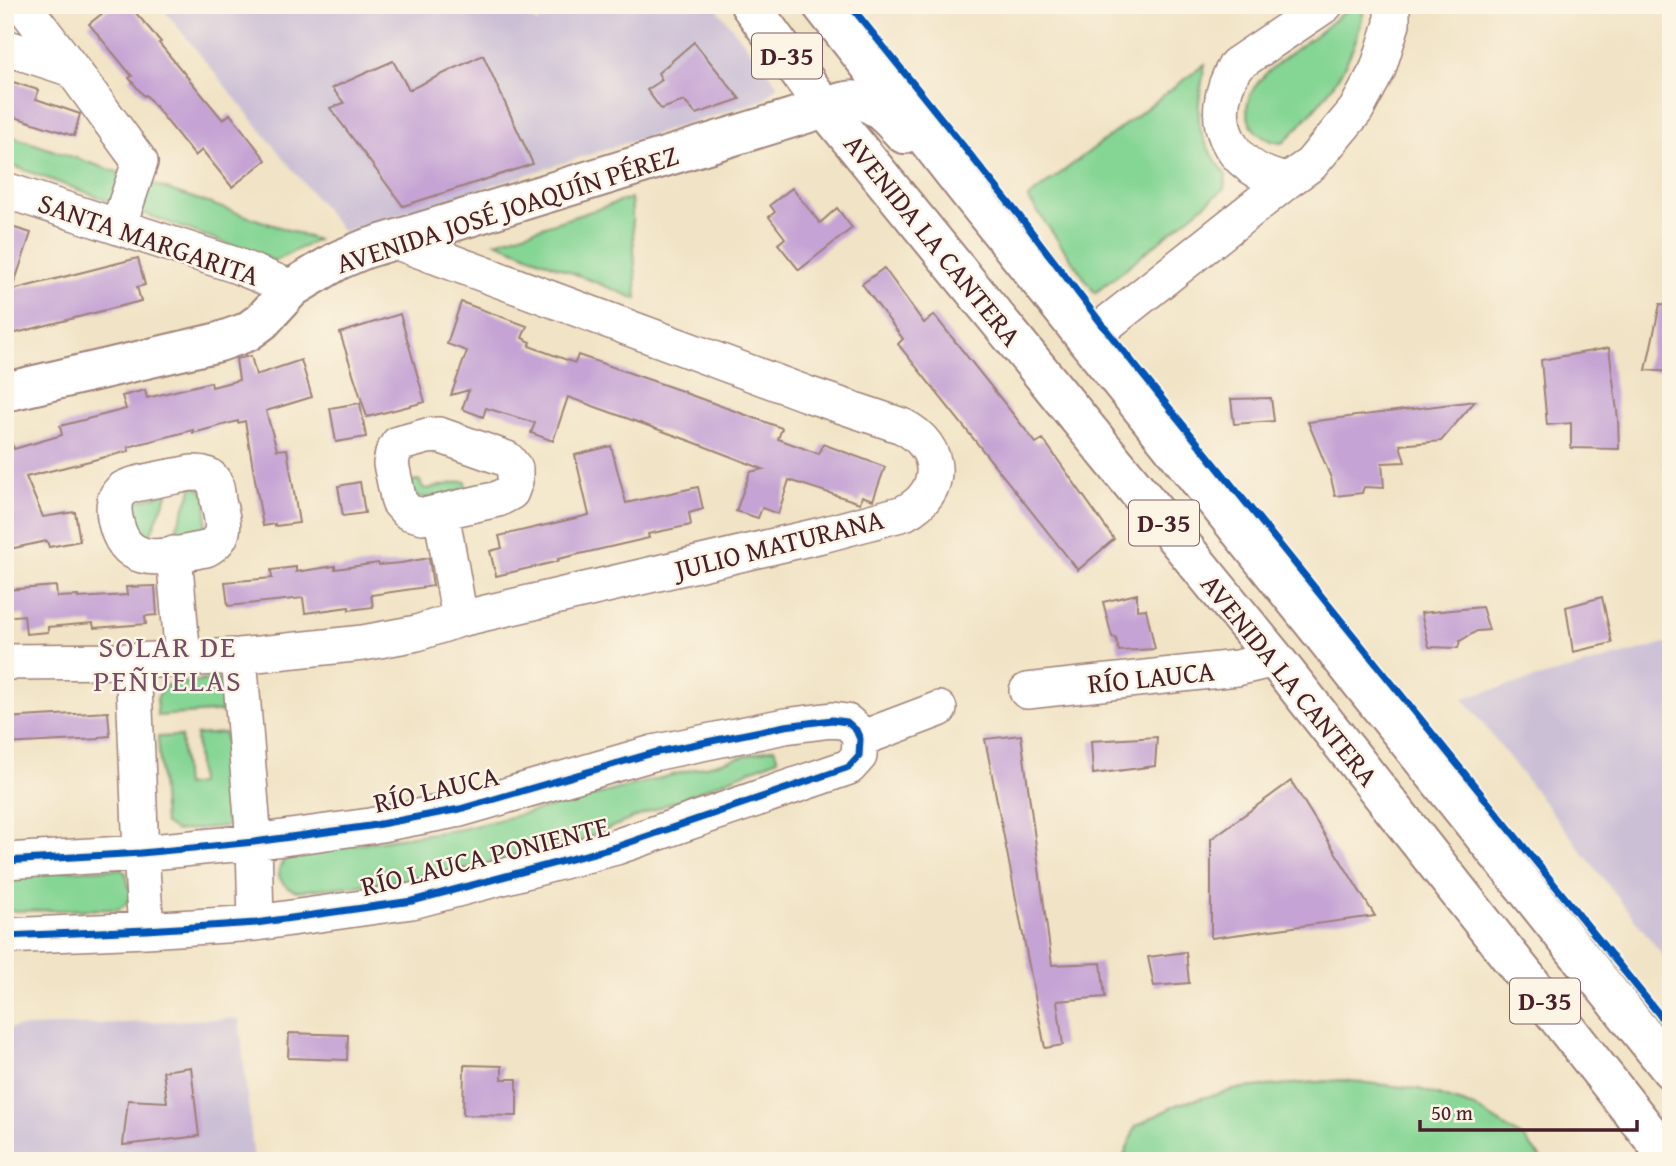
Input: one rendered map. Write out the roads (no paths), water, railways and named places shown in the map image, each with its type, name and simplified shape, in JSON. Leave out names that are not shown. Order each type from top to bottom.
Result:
[{"type":"main road","name":"AVENIDA LA CANTERA","points":[[750,5],[825,108],[1275,659],[1671,1161]]},
{"type":"main road","name":"AVENIDA LA CANTERA","points":[[822,5],[1671,1070]]},
{"type":"main road","name":"AVENIDA JOSÉ JOAQUÍN PÉREZ","points":[[5,392],[219,342],[247,332],[262,321],[292,288],[339,260],[365,249],[847,101],[861,100],[880,109],[926,157],[968,191]]},
{"type":"street","points":[[23,5],[140,162],[118,226]]},
{"type":"street","points":[[1287,181],[1257,171],[1244,162],[1233,149],[1222,121],[1223,91],[1236,65],[1325,5]]},
{"type":"street","points":[[1088,339],[1311,164],[1356,110],[1378,68],[1392,24],[1392,5]]},
{"type":"street","points":[[5,47],[72,69]]},
{"type":"street","name":"SANTA MARGARITA","points":[[5,190],[235,265],[292,288]]},
{"type":"street","name":"JULIO MATURANA","points":[[5,662],[183,659],[363,643],[417,633],[460,619],[822,535],[904,513],[914,508],[929,491],[934,466],[931,453],[925,441],[915,432],[392,240]]},
{"type":"street","points":[[441,512],[460,619]]},
{"type":"street","points":[[174,554],[183,659]]},
{"type":"street","points":[[239,656],[254,842],[256,923]]},
{"type":"street","name":"RÍO LAUCA","points":[[1027,691],[1237,668],[1275,659]]},
{"type":"street","points":[[133,661],[146,930]]},
{"type":"street","points":[[860,739],[939,709]]},
{"type":"street","name":"RÍO LAUCA","points":[[5,862],[254,842],[369,826],[460,809],[653,753],[785,726],[832,720],[846,722],[856,730],[860,739]]},
{"type":"street","name":"RÍO LAUCA PONIENTE","points":[[5,936],[256,923],[412,901],[616,847],[849,767],[859,756],[860,739]]},
{"type":"district","name":"SOLAR DE PEÑUELAS","points":[[168,664]]}]
